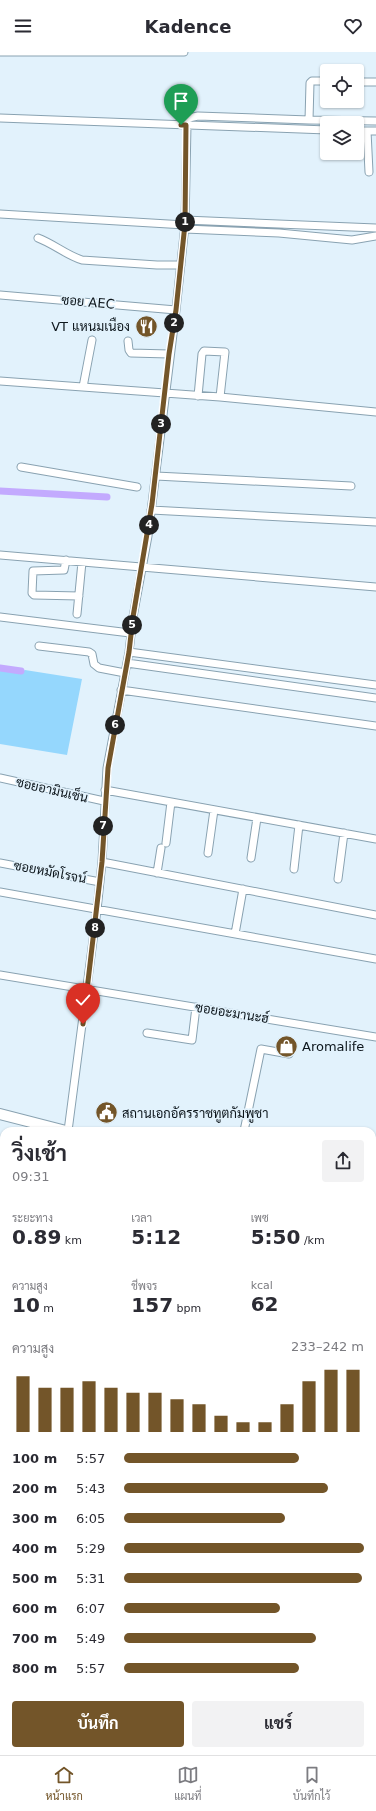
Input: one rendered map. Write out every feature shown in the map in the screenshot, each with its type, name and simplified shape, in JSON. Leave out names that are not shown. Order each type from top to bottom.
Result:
[{"type":"main road","points":[[0,1114],[51,1127]]},
{"type":"street","points":[[0,52],[184,52]]},
{"type":"street","points":[[309,120],[310,83],[312,81],[320,81]]},
{"type":"street","points":[[364,82],[376,82]]},
{"type":"street","points":[[68,1127],[97,910],[102,862],[105,790],[121,690],[129,652],[130,633],[151,510],[156,476],[164,393],[176,310],[185,224],[186,125],[189,118],[198,116],[376,121]]},
{"type":"street","points":[[0,118],[320,130]]},
{"type":"street","points":[[368,172],[367,131],[376,131]]},
{"type":"street","points":[[0,214],[185,224],[376,228]]},
{"type":"street","points":[[185,224],[352,240],[376,236]]},
{"type":"street","points":[[38,238],[51,242],[65,252],[82,260],[157,265],[181,265]]},
{"type":"street","name":"ซอย AEC","points":[[0,296],[176,310]]},
{"type":"street","points":[[83,387],[92,340]]},
{"type":"street","points":[[128,341],[129,350],[131,353],[169,354]]},
{"type":"street","points":[[198,396],[202,354],[207,350],[225,352],[220,397]]},
{"type":"street","points":[[0,381],[220,397],[376,412]]},
{"type":"street","points":[[21,467],[136,487]]},
{"type":"street","points":[[156,476],[351,486]]},
{"type":"street","points":[[151,510],[376,522]]},
{"type":"street","points":[[0,555],[376,587]]},
{"type":"street","points":[[66,560],[64,570],[33,572],[32,593],[34,596],[79,596]]},
{"type":"street","points":[[77,614],[82,562]]},
{"type":"street","points":[[0,617],[130,633]]},
{"type":"street","points":[[39,646],[89,652],[92,654],[94,664],[99,668],[125,673]]},
{"type":"street","points":[[129,652],[224,666],[376,685]]},
{"type":"street","points":[[167,669],[168,658]]},
{"type":"street","points":[[127,663],[376,698]]},
{"type":"street","points":[[223,677],[224,666]]},
{"type":"street","points":[[321,690],[322,678]]},
{"type":"street","points":[[121,690],[376,726]]},
{"type":"street","name":"ซอยอามินเซ็น","points":[[0,778],[104,802]]},
{"type":"street","points":[[105,790],[376,839]]},
{"type":"street","points":[[158,873],[171,802]]},
{"type":"street","points":[[208,853],[214,810]]},
{"type":"street","points":[[252,858],[257,818]]},
{"type":"street","points":[[294,868],[299,825]]},
{"type":"street","points":[[338,879],[344,834]]},
{"type":"street","points":[[102,862],[376,915]]},
{"type":"street","name":"ซอยหมัดโรจน์","points":[[0,863],[100,882]]},
{"type":"street","points":[[235,934],[243,890]]},
{"type":"street","points":[[0,892],[376,960]]},
{"type":"street","name":"ซอยอะมานะฮ์","points":[[0,975],[376,1037]]},
{"type":"street","points":[[147,1032],[192,1040],[196,1007]]},
{"type":"street","points":[[245,1127],[262,1049],[289,1054]]},
{"type":"shaded area","points":[[0,670],[20,673],[25,670],[82,679],[67,755],[0,744]]},
{"type":"waterway","points":[[0,491],[107,497]]},
{"type":"waterway","points":[[0,668],[21,671]]},
{"type":"place","name":"VT แหนมเนือง","points":[[146,326]]},
{"type":"place","name":"Aromalife","points":[[287,1046]]},
{"type":"place","name":"สถานเอกอัครราชทูตกัมพูชา","points":[[106,1113]]},
{"type":"route","points":[[83,1024],[102,862],[104,802],[108,768],[129,652],[130,633],[141,567],[148,536],[156,476],[164,393],[176,310],[183,246],[185,220],[186,125],[181,125]]}]
